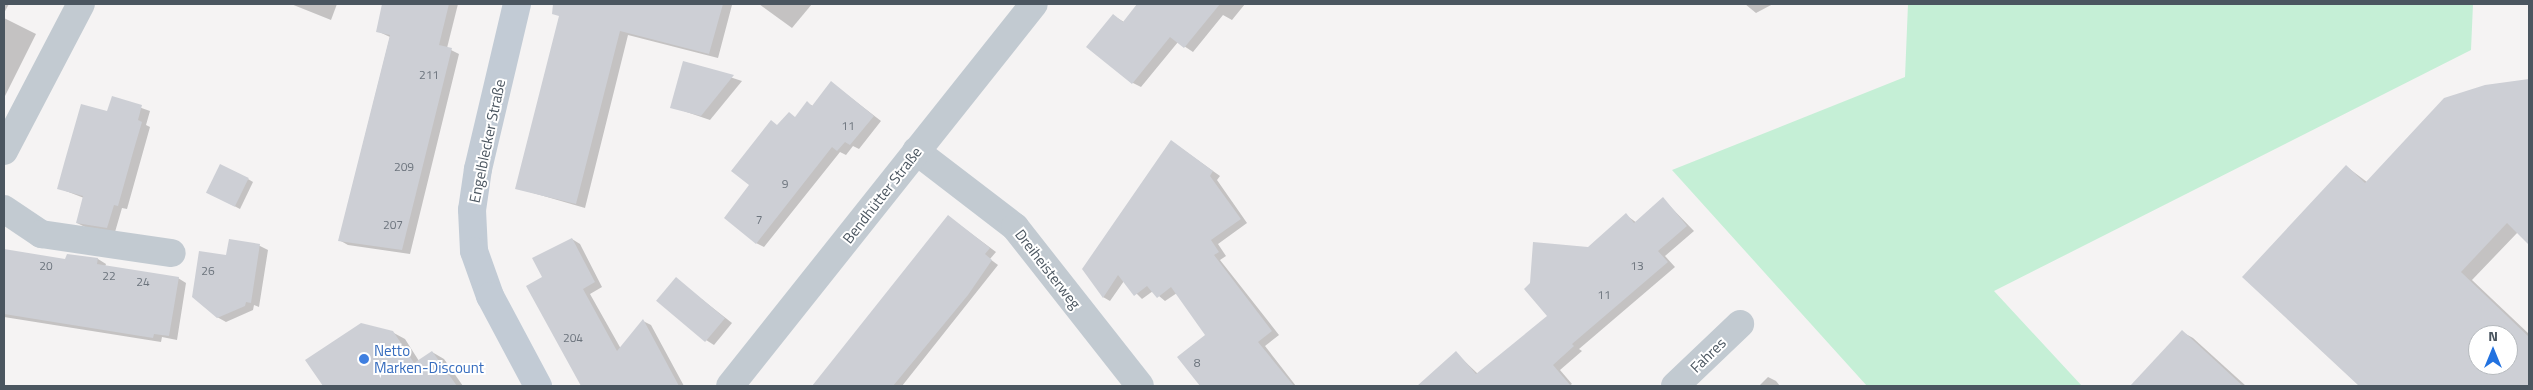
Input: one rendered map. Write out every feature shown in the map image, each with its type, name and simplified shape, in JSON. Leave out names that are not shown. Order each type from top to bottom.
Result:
[{"type":"street","points":[[4,151],[81,4]]},
{"type":"street","name":"Engelblecker Straße","points":[[517,4],[478,169],[472,210],[474,251],[490,296],[538,386]]},
{"type":"street","name":"Bendhütter Straße","points":[[730,386],[1034,4]]},
{"type":"street","name":"Dreiheisterweg","points":[[916,151],[1015,227],[1140,386]]},
{"type":"street","points":[[4,209],[41,234],[172,252]]},
{"type":"street","name":"Fahres","points":[[1675,386],[1740,324]]},
{"type":"green space","points":[[1908,4],[2473,4],[2471,50],[1994,291],[2082,386],[1867,386],[1672,170],[1905,77]]},
{"type":"building","points":[[382,4],[449,4],[439,45],[452,48],[402,250],[338,241],[390,35],[376,32]]},
{"type":"building","points":[[553,4],[723,4],[709,54],[620,31],[576,204],[515,189],[559,16],[552,14]]},
{"type":"building","points":[[1137,4],[1220,4],[1184,48],[1170,37],[1132,84],[1086,47],[1113,14],[1123,22]]},
{"type":"building","points":[[683,61],[734,75],[701,116],[670,108]]},
{"type":"building","points":[[2529,79],[2529,245],[2507,223],[2461,272],[2516,325],[2468,325],[2468,375],[2518,375],[2518,326],[2529,337],[2529,386],[2359,386],[2242,277],[2346,165],[2365,183],[2444,98],[2485,85]]},
{"type":"building","points":[[831,81],[874,116],[850,145],[845,142],[837,151],[832,147],[756,244],[724,218],[749,185],[731,171],[771,120],[777,125],[789,112],[795,117],[807,101],[812,106]]},
{"type":"building","points":[[112,96],[142,105],[138,120],[142,122],[118,206],[114,205],[107,228],[76,223],[83,196],[57,189],[81,104],[107,111]]},
{"type":"building","points":[[1171,140],[1213,171],[1210,176],[1241,219],[1211,240],[1219,252],[1214,255],[1272,331],[1258,342],[1294,386],[1200,386],[1177,357],[1205,335],[1171,287],[1157,298],[1147,286],[1134,296],[1118,275],[1103,298],[1082,269]]},
{"type":"building","points":[[220,164],[249,178],[235,207],[206,193]]},
{"type":"building","points":[[1663,197],[1687,226],[1658,251],[1668,262],[1572,344],[1574,346],[1553,365],[1571,386],[1417,386],[1456,351],[1476,374],[1547,316],[1524,289],[1530,283],[1533,242],[1588,247],[1626,213],[1634,223]]},
{"type":"building","points":[[948,215],[990,248],[985,254],[992,260],[968,295],[893,386],[812,386]]},
{"type":"building","points":[[572,238],[595,282],[583,289],[617,351],[643,319],[679,386],[581,386],[526,286],[542,277],[532,258]]},
{"type":"building","points":[[229,239],[260,244],[251,303],[246,302],[245,306],[217,318],[192,297],[199,251],[226,255]]},
{"type":"building","points":[[4,249],[65,259],[67,254],[98,258],[97,264],[179,277],[169,336],[154,334],[153,338],[4,314]]},
{"type":"building","points":[[676,277],[725,318],[705,342],[656,301]]},
{"type":"building","points":[[361,323],[393,331],[414,363],[432,351],[457,386],[323,386],[305,360]]},
{"type":"building","points":[[2182,330],[2243,386],[2130,386]]},
{"type":"place","name":"Netto Marken-Discount","points":[[364,359]]}]
